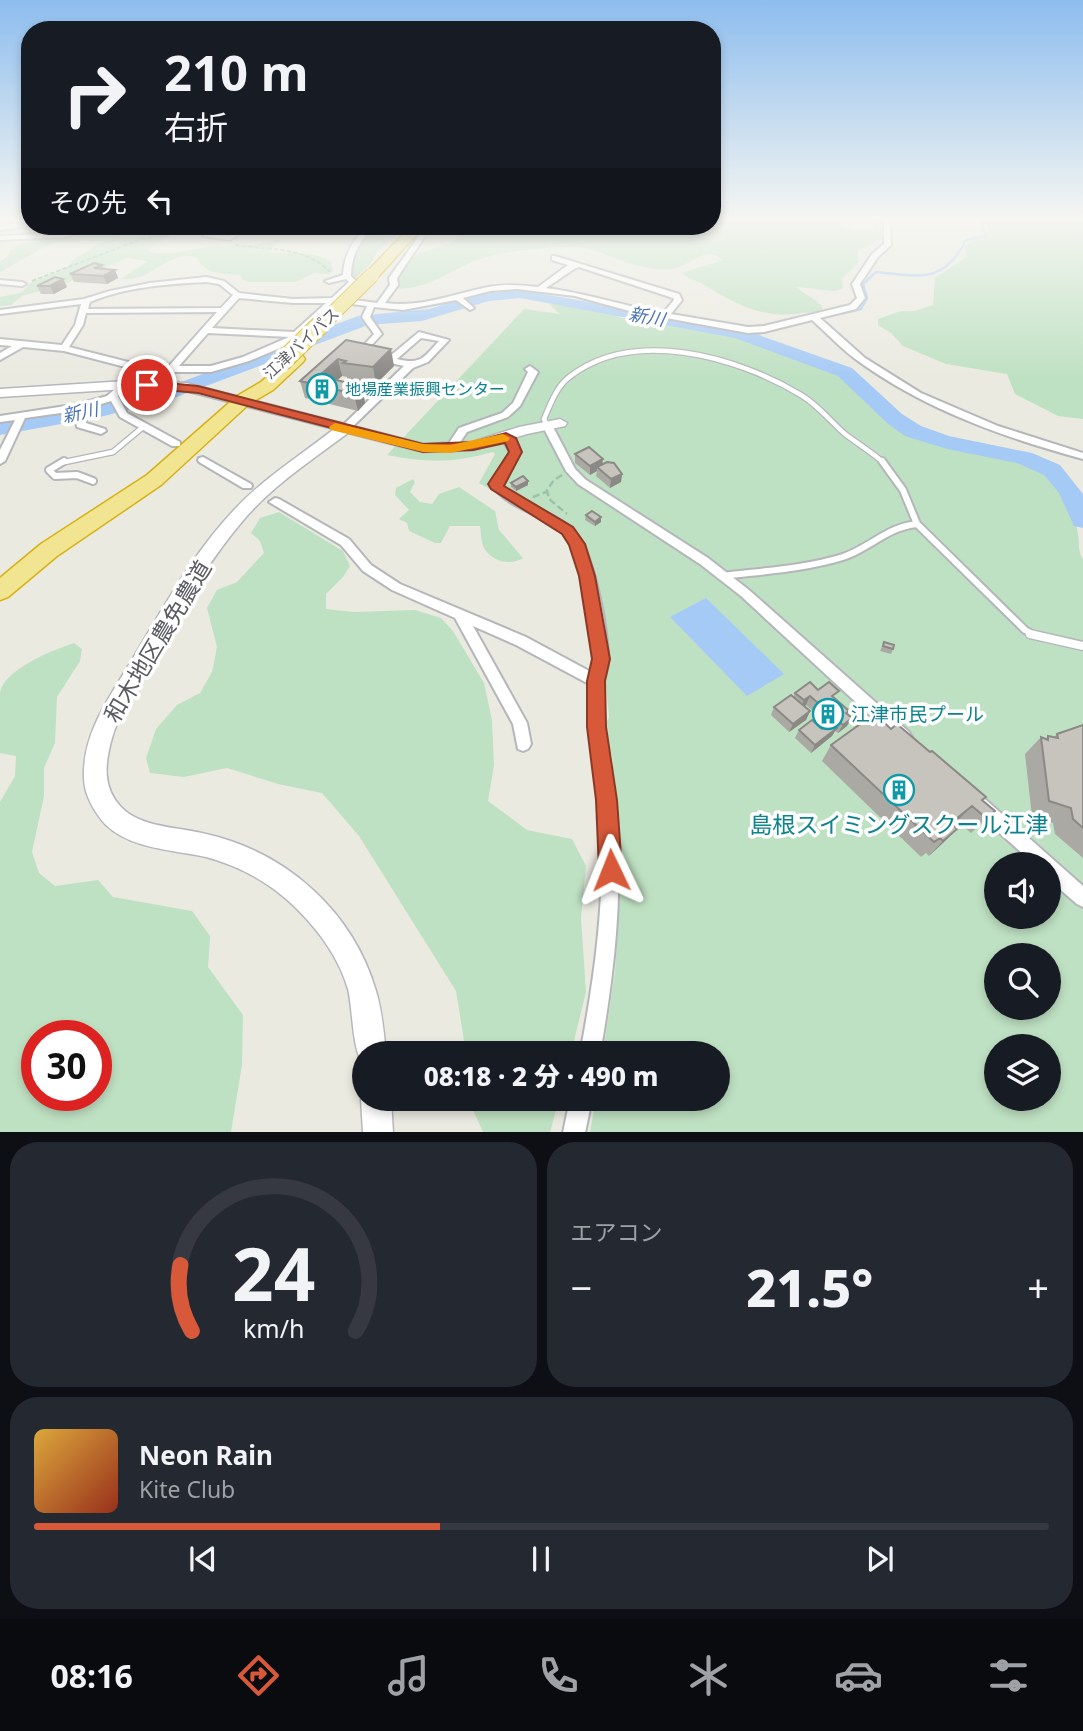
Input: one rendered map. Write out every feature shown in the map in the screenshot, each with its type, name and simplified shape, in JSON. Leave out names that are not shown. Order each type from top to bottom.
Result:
[{"type":"highway","name":"江津バイパス","points":[[243,400],[267,386],[381,272]]},
{"type":"highway","points":[[0,592],[49,550],[154,480],[243,400]]},
{"type":"street","points":[[0,342],[64,348],[144,369],[211,369],[281,345],[297,335],[353,282],[347,272]]},
{"type":"street","points":[[391,360],[419,335],[445,340],[424,362],[410,365],[391,360],[363,352],[378,334],[368,320],[375,306],[394,285],[393,278],[397,272]]},
{"type":"street","points":[[540,289],[564,272]]},
{"type":"street","points":[[596,272],[676,296],[678,300],[666,315]]},
{"type":"street","points":[[0,312],[86,301],[130,288],[203,278],[220,282],[237,295],[300,301],[335,300],[375,306],[413,307],[464,303],[497,287],[540,289],[748,330],[764,329],[853,307],[861,298],[856,284],[864,272]]},
{"type":"street","points":[[333,280],[347,276]]},
{"type":"street","points":[[0,282],[22,284]]},
{"type":"street","points":[[171,370],[237,295]]},
{"type":"street","points":[[64,348],[79,325],[86,301]]},
{"type":"street","points":[[84,311],[223,310]]},
{"type":"street","points":[[813,316],[862,360],[918,395],[994,428],[1083,456]]},
{"type":"street","points":[[205,330],[297,335]]},
{"type":"street","points":[[0,357],[21,344]]},
{"type":"street","points":[[344,429],[410,365]]},
{"type":"street","points":[[0,419],[80,412],[116,402],[126,385],[144,369]]},
{"type":"street","points":[[450,449],[463,430],[505,415],[517,404],[533,372],[530,369]]},
{"type":"street","points":[[0,393],[168,385],[243,400],[423,448],[450,449],[554,424],[571,471],[582,482],[723,576],[912,744]]},
{"type":"street","points":[[116,402],[127,418],[176,444]]},
{"type":"street","points":[[80,412],[83,426],[101,431]]},
{"type":"street","points":[[0,461],[20,418]]},
{"type":"street","name":"和木地区農免農道","points":[[344,429],[276,480],[243,510],[204,561],[105,724],[95,778],[99,795],[119,821],[137,829],[231,852],[262,867],[302,895],[334,929],[358,980],[366,1009],[370,1041]]},
{"type":"street","points":[[506,437],[515,452],[495,484],[498,489],[564,528],[577,544],[587,576],[601,659],[596,681],[596,727],[609,831],[611,900],[592,1041]]},
{"type":"street","points":[[203,460],[247,486]]},
{"type":"street","points":[[275,502],[345,542],[367,568],[378,576],[560,660],[596,681]]},
{"type":"street","points":[[460,615],[520,723],[523,744]]},
{"type":"street","points":[[972,798],[1032,852]]},
{"type":"street","points":[[1061,878],[1083,898]]},
{"type":"street","points":[[377,1111],[378,1132]]},
{"type":"street","points":[[574,1132],[578,1111]]},
{"type":"lane","points":[[554,424],[544,419],[558,390],[571,375],[593,361],[635,351],[669,351],[703,356],[777,382],[817,407],[841,430],[887,466],[915,513],[917,524],[1025,630],[1032,635],[1083,646]]},
{"type":"lane","points":[[93,481],[77,475],[55,476],[49,470],[63,461],[99,457],[114,452],[143,427]]},
{"type":"lane","points":[[723,576],[797,567],[841,558],[884,532],[900,525],[917,524]]},
{"type":"path","points":[[22,284],[54,272]]},
{"type":"path","points":[[327,272],[333,280]]},
{"type":"path","points":[[567,514],[550,499],[547,490],[556,478],[571,471]]},
{"type":"green space","points":[[60,272],[94,272],[62,285],[22,296],[11,305],[0,306],[0,297],[21,293],[32,282]]},
{"type":"green space","points":[[132,272],[149,272],[132,279],[121,279]]},
{"type":"green space","points":[[216,272],[331,272],[314,273],[295,282],[249,282],[243,280],[240,275]]},
{"type":"green space","points":[[349,272],[362,272],[355,279]]},
{"type":"green space","points":[[402,272],[452,272],[424,284],[399,289]]},
{"type":"green space","points":[[849,272],[842,279],[843,288],[835,291],[797,287],[823,308],[788,315],[749,308],[682,273]]},
{"type":"green space","points":[[944,272],[1083,272],[1083,419],[1058,416],[1015,394],[1007,374],[946,364],[903,346],[891,333],[878,325],[878,319],[933,305],[935,278]]},
{"type":"green space","points":[[560,301],[591,306],[622,318],[729,332],[846,376],[895,425],[913,436],[947,448],[1027,461],[1051,476],[1060,488],[1074,519],[1083,559],[1083,1132],[590,1132],[594,1111],[730,1111],[730,1041],[605,1041],[615,972],[619,911],[615,882],[620,850],[612,755],[605,744],[603,729],[609,717],[603,655],[594,646],[573,547],[550,523],[479,483],[495,454],[493,452],[440,461],[387,455],[524,309],[560,314],[549,304]]},
{"type":"green space","points":[[413,479],[415,482],[410,492],[420,502],[432,504],[439,494],[459,487],[495,511],[499,530],[523,558],[507,562],[492,557],[483,546],[480,526],[450,526],[441,543],[435,543],[409,531],[407,523],[399,519],[409,510],[395,495],[396,488]]},
{"type":"green space","points":[[279,512],[343,551],[350,566],[326,594],[326,609],[354,612],[415,610],[441,618],[453,631],[484,683],[492,720],[494,765],[488,801],[527,830],[572,839],[586,866],[581,918],[586,992],[574,1041],[464,1041],[456,991],[359,836],[322,793],[278,784],[227,768],[184,777],[150,773],[146,758],[156,729],[177,705],[200,693],[212,672],[217,647],[207,608],[217,590],[237,582],[264,553],[260,541],[251,533],[260,518]]},
{"type":"green space","points":[[74,643],[82,649],[80,661],[57,697],[55,743],[44,768],[44,796],[32,852],[39,873],[55,886],[98,880],[113,897],[192,911],[210,936],[208,967],[243,1015],[242,1065],[231,1132],[0,1132],[0,802],[15,776],[16,756],[0,753],[0,693],[10,676],[42,656]]},
{"type":"green space","points":[[473,1111],[556,1111],[550,1132],[483,1132]]},
{"type":"water","points":[[706,598],[784,674],[747,696],[670,617]]},
{"type":"building","points":[[75,272],[111,272],[103,276],[70,274]]},
{"type":"building","points":[[55,277],[63,279],[50,286],[37,286]]},
{"type":"building","points":[[346,340],[391,349],[373,367],[343,363],[346,361],[338,359],[319,376],[362,386],[354,394],[300,381]]},
{"type":"building","points":[[589,447],[603,459],[590,466],[575,454]]},
{"type":"building","points":[[607,462],[614,463],[622,474],[611,479],[597,467]]},
{"type":"building","points":[[523,476],[528,481],[516,487],[511,483]]},
{"type":"building","points":[[592,511],[601,517],[595,522],[586,515]]},
{"type":"building","points":[[884,642],[894,645],[893,649],[883,646]]},
{"type":"building","points":[[810,682],[818,690],[829,682],[839,691],[832,696],[849,711],[846,713],[852,718],[843,725],[810,696],[804,700],[795,693]]},
{"type":"building","points":[[791,695],[810,711],[793,724],[774,707]]},
{"type":"building","name":"島根スイミングスクール江津","points":[[876,715],[891,729],[897,724],[932,751],[986,797],[982,800],[995,811],[986,818],[972,806],[951,823],[957,829],[943,841],[940,838],[934,842],[831,745]]},
{"type":"building","points":[[812,720],[822,729],[831,722],[837,728],[815,745],[799,730]]},
{"type":"building","points":[[1083,725],[1083,828],[1073,819],[1071,808],[1049,801],[1041,737],[1048,740],[1048,736],[1058,738],[1057,734]]},
{"type":"waterway","points":[[820,318],[861,309],[867,298],[863,284],[876,272],[917,275],[936,272]]},
{"type":"waterway","name":"新川","points":[[0,429],[100,411],[167,394],[364,320],[422,315],[497,294],[520,293],[739,333],[845,372],[863,386],[895,419],[913,431],[947,442],[1024,458],[1052,470],[1071,493],[1083,520]]},
{"type":"waterway","points":[[784,327],[795,324]]},
{"type":"waterway","points":[[739,333],[759,333],[791,325]]},
{"type":"slow traffic","points":[[335,427],[423,448],[450,449],[503,438]]},
{"type":"place","name":"地場産業振興センター","points":[[322,389]]},
{"type":"place","name":"江津市民プール","points":[[828,714]]},
{"type":"place","name":"島根スイミングスクール江津","points":[[899,790]]},
{"type":"route","points":[[147,385],[186,387],[243,400],[330,426],[423,448],[473,446],[506,437],[511,441],[515,452],[495,484],[504,494],[539,512],[571,535],[577,544],[587,576],[601,659],[596,681],[596,727],[607,800],[611,870]]}]
